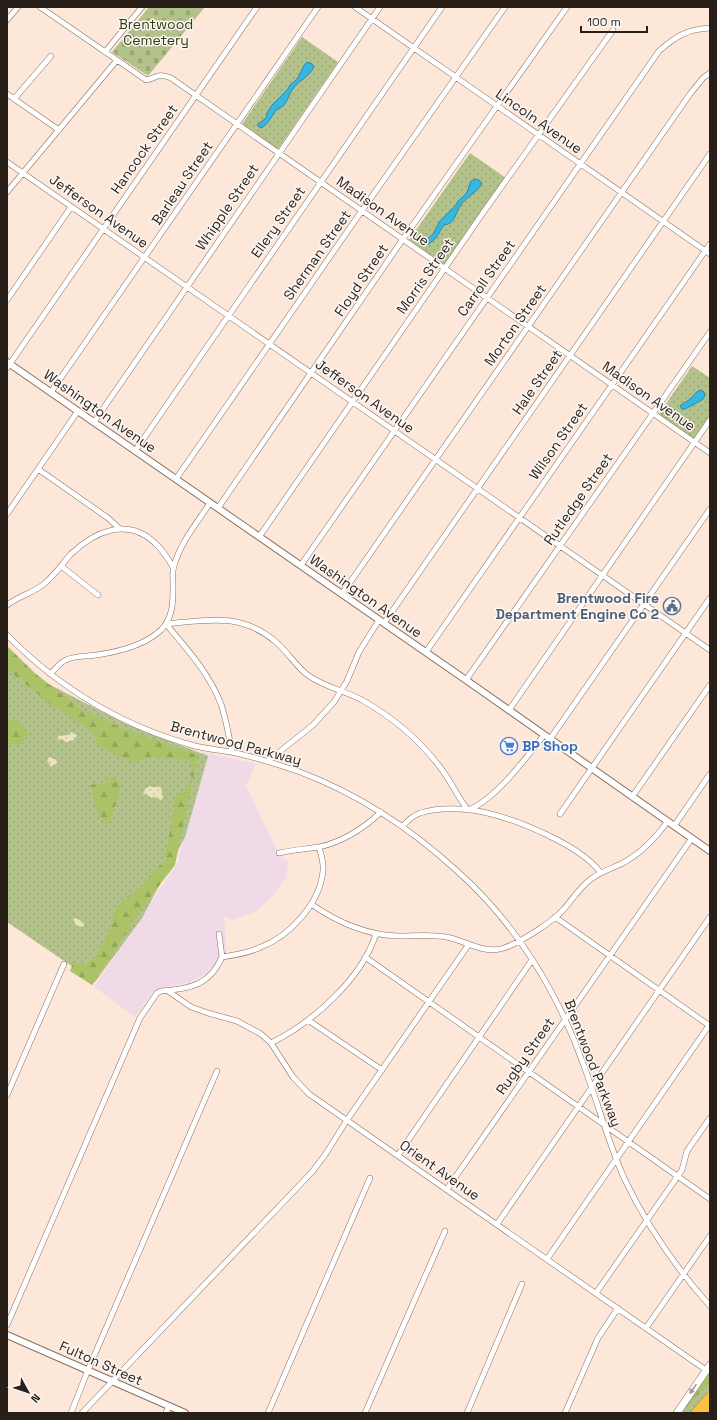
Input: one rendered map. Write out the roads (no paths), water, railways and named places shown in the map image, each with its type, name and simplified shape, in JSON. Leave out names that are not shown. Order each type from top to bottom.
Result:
[{"type":"highway","points":[[696,1413],[710,1397]]},
{"type":"highway","points":[[705,1413],[710,1405]]},
{"type":"main road","points":[[676,1413],[708,1367]]},
{"type":"street","points":[[7,20],[18,7]]},
{"type":"street","name":"Madison Avenue","points":[[40,7],[146,80],[152,80],[157,75],[163,75],[171,78],[710,453]]},
{"type":"street","points":[[105,52],[142,7]]},
{"type":"street","name":"Hancock Street","points":[[8,365],[257,7]]},
{"type":"street","name":"Barleau Street","points":[[51,392],[318,7]]},
{"type":"street","name":"Lincoln Avenue","points":[[355,7],[710,254]]},
{"type":"street","name":"Whipple Street","points":[[94,422],[380,7]]},
{"type":"street","name":"Ellery Street","points":[[135,450],[442,7]]},
{"type":"street","name":"Sherman Street","points":[[176,479],[505,7]]},
{"type":"street","name":"Floyd Street","points":[[218,508],[403,239],[567,7]]},
{"type":"street","name":"Carroll Street","points":[[301,565],[659,51],[680,35],[710,28]]},
{"type":"street","name":"Morris Street","points":[[259,537],[445,268],[613,30]]},
{"type":"street","points":[[14,99],[51,56]]},
{"type":"street","points":[[7,192],[118,60]]},
{"type":"street","name":"Morton Street","points":[[342,594],[698,83],[710,73]]},
{"type":"street","points":[[7,94],[59,130]]},
{"type":"street","name":"Hale Street","points":[[268,761],[313,725],[342,691],[359,652],[477,488],[710,154]]},
{"type":"street","name":"Jefferson Avenue","points":[[7,162],[710,650]]},
{"type":"street","points":[[7,300],[71,207]]},
{"type":"street","name":"Wilson Street","points":[[426,652],[710,244]]},
{"type":"street","name":"Rutledge Street","points":[[466,680],[710,332]]},
{"type":"street","name":"Washington Avenue","points":[[8,365],[51,392],[135,450],[710,851]]},
{"type":"street","points":[[7,514],[78,411]]},
{"type":"street","points":[[509,710],[710,420]]},
{"type":"street","points":[[38,469],[108,518],[119,528]]},
{"type":"street","points":[[50,674],[64,660],[76,657],[112,653],[133,646],[150,638],[166,624],[172,606],[173,567],[185,542],[210,503]]},
{"type":"street","points":[[550,739],[710,509]]},
{"type":"street","points":[[7,605],[44,584],[70,555],[82,545],[95,537],[119,528],[130,529],[148,537],[162,550],[173,567]]},
{"type":"street","points":[[61,566],[98,595]]},
{"type":"street","points":[[560,814],[710,598]]},
{"type":"street","points":[[166,624],[224,619],[248,625],[260,630],[286,651],[301,670],[330,687],[362,700],[388,718],[417,742],[444,774],[468,810]]},
{"type":"street","points":[[166,624],[193,655],[213,686],[226,720],[232,752]]},
{"type":"street","name":"Brentwood Parkway","points":[[7,635],[50,674],[99,708],[144,729],[198,746],[232,752],[268,761],[301,772],[343,790],[403,826],[460,873],[490,904],[519,940],[546,981],[566,1019],[584,1065],[616,1159],[630,1188],[647,1220],[684,1274],[710,1306]]},
{"type":"street","points":[[632,797],[710,685]]},
{"type":"street","points":[[468,810],[477,806],[495,791],[525,759],[544,734]]},
{"type":"street","points":[[674,826],[710,774]]},
{"type":"street","points":[[403,826],[410,818],[419,814],[447,809],[482,812],[507,819],[558,841],[589,860],[600,872]]},
{"type":"street","points":[[279,853],[319,847],[349,836],[381,812]]},
{"type":"street","points":[[310,904],[340,922],[376,934],[396,936],[437,935],[482,948],[499,949],[519,940],[555,917],[568,904],[582,886],[600,872],[620,864],[639,853],[656,837],[667,822]]},
{"type":"street","name":"Rugby Street","points":[[447,1189],[692,838]]},
{"type":"street","points":[[222,957],[242,954],[263,947],[283,934],[296,923],[316,894],[323,871],[323,861],[319,847]]},
{"type":"street","points":[[547,1259],[710,1025],[555,917]]},
{"type":"street","points":[[497,1224],[710,917]]},
{"type":"street","points":[[7,1325],[140,1018],[157,994],[161,991],[194,986],[202,982],[215,971],[222,957],[219,934]]},
{"type":"street","points":[[271,1043],[283,1037],[308,1020],[339,992],[365,957],[376,934]]},
{"type":"street","points":[[82,1413],[312,1172],[469,944]]},
{"type":"street","points":[[365,957],[604,1125],[627,1143],[710,1199]]},
{"type":"street","points":[[398,1155],[532,960]]},
{"type":"street","points":[[7,1095],[64,964]]},
{"type":"street","name":"Orient Avenue","points":[[168,991],[192,1007],[237,1021],[261,1034],[271,1043],[293,1077],[302,1087],[347,1120],[646,1328],[708,1367]]},
{"type":"street","points":[[308,1020],[382,1070]]},
{"type":"street","points":[[71,1413],[88,1370],[217,1071]]},
{"type":"street","points":[[596,1293],[678,1177],[685,1163],[687,1151],[710,1118]]},
{"type":"street","points":[[268,1413],[370,1178]]},
{"type":"street","points":[[365,1413],[445,1231]]},
{"type":"street","points":[[646,1328],[710,1236]]},
{"type":"street","points":[[467,1413],[522,1284]]},
{"type":"street","points":[[564,1413],[598,1338],[618,1308]]},
{"type":"street","name":"Fulton Street","points":[[7,1335],[185,1413]]},
{"type":"street","points":[[166,1413],[169,1406]]},
{"type":"water","points":[[307,62],[312,64],[314,67],[312,70],[294,87],[285,104],[277,109],[266,124],[261,128],[258,126],[257,125],[266,118],[272,105],[299,76]]},
{"type":"water","points":[[475,179],[482,183],[480,186],[462,203],[453,221],[444,225],[434,240],[428,244],[426,243],[425,241],[433,234],[440,221],[463,197],[467,192],[471,181]]},
{"type":"water","points":[[700,390],[704,392],[705,396],[702,400],[685,409],[682,409],[680,406]]},
{"type":"place","name":"Brentwood Fire Department Engine Co 2","points":[[672,606]]},
{"type":"place","name":"BP Shop","points":[[509,746]]},
{"type":"park label","name":"Brentwood Cemetery","points":[[156,32]]}]
